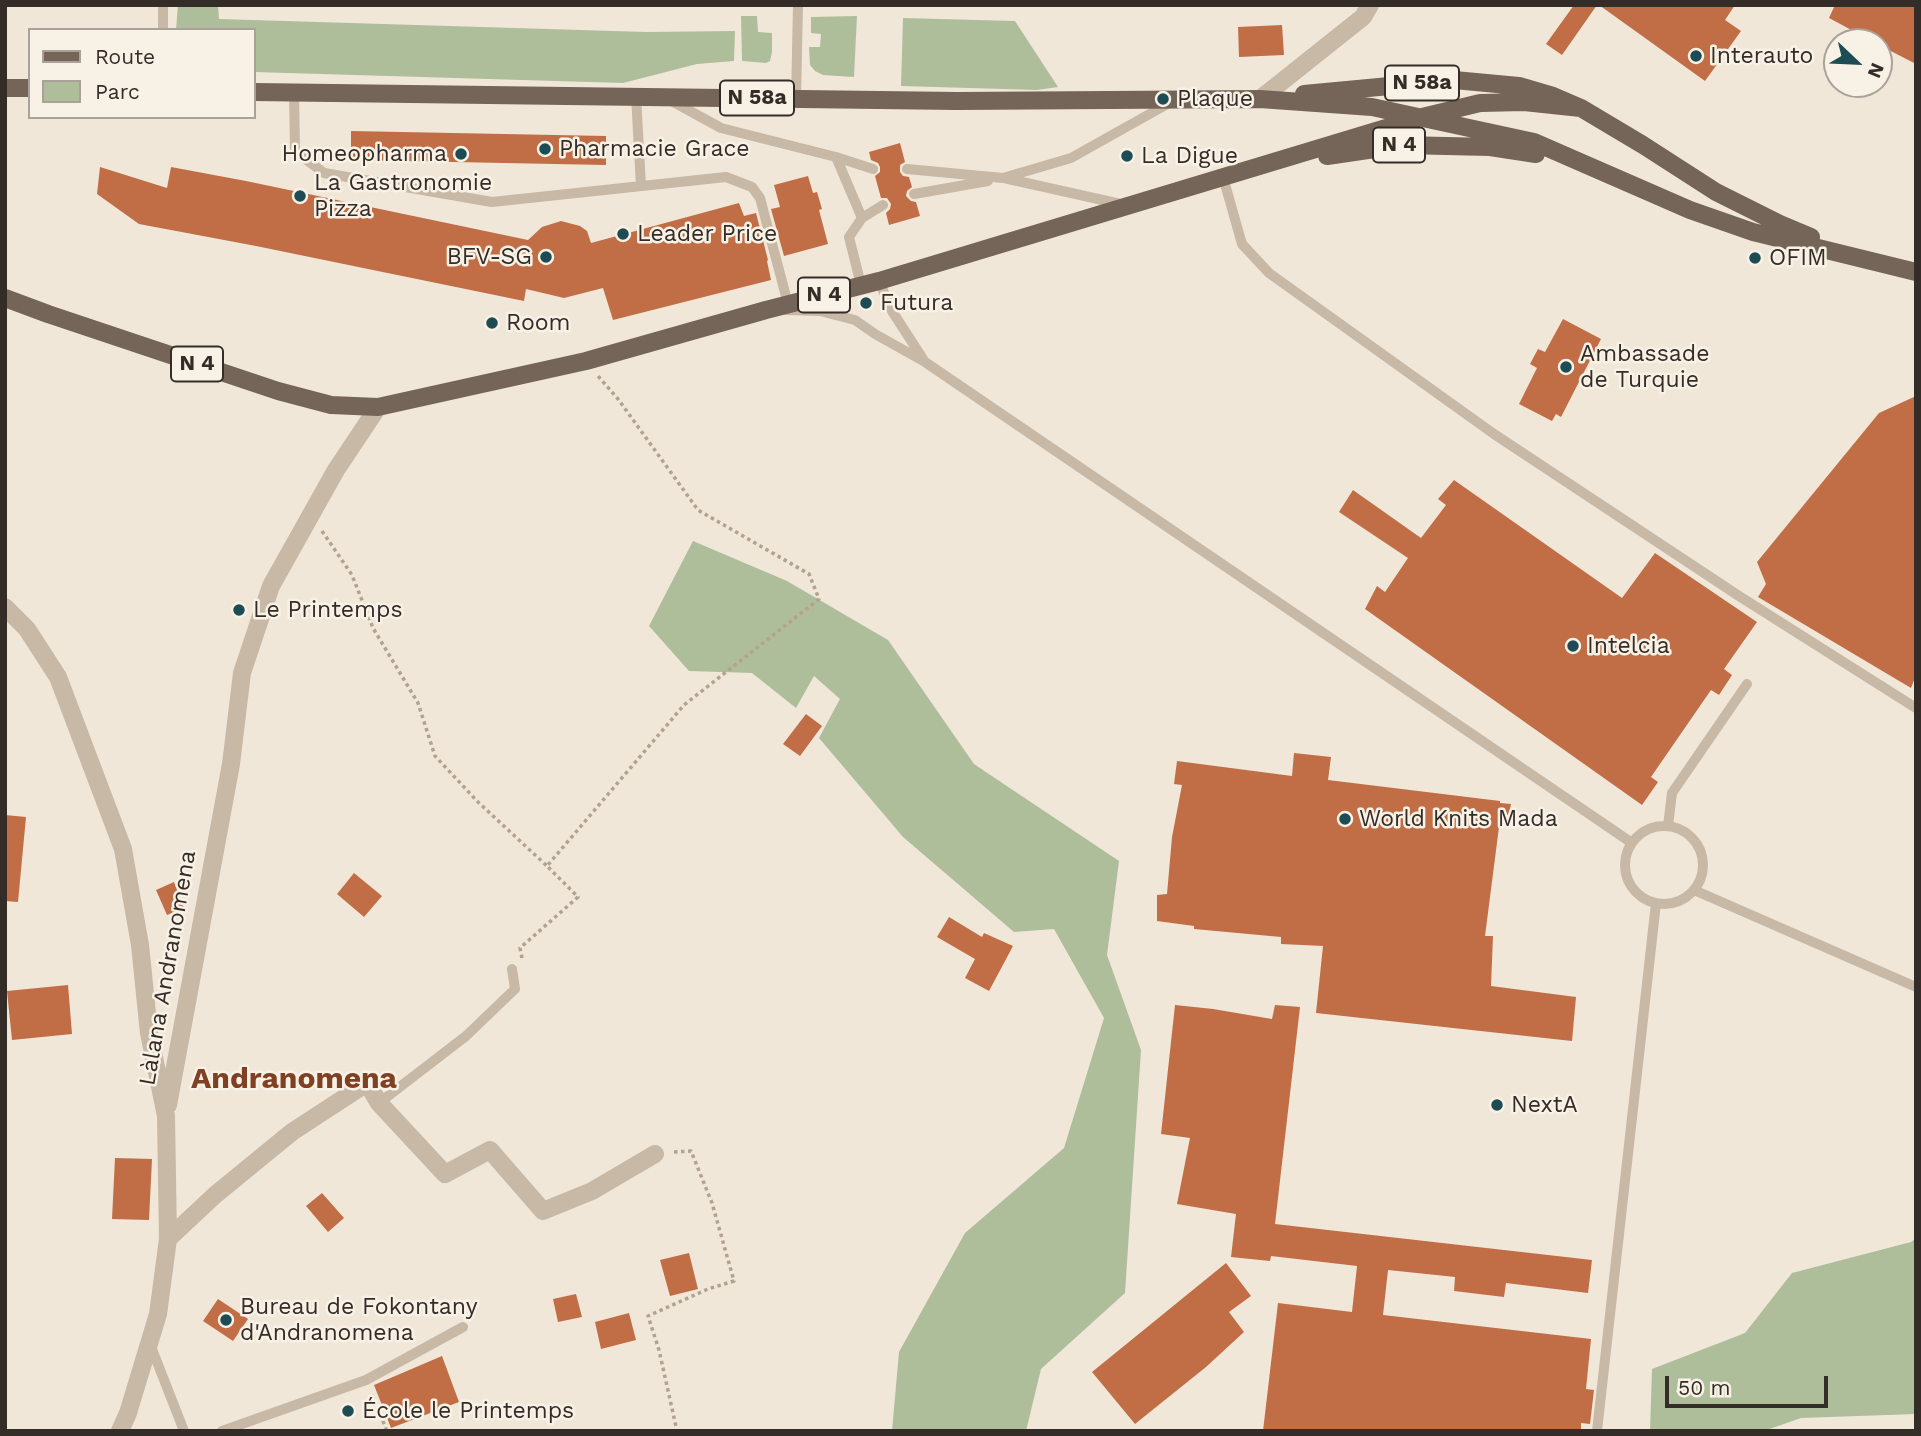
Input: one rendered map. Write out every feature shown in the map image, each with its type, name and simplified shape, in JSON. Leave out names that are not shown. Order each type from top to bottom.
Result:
[{"type":"main road","name":"N 58a","points":[[1261,99],[1454,80],[1519,86],[1581,108]]},
{"type":"main road","points":[[5,88],[28,89]]},
{"type":"main road","name":"N 58a","points":[[256,92],[957,101],[1261,99],[1372,107],[1422,117]]},
{"type":"main road","name":"N 4","points":[[5,298],[278,391],[331,405],[378,407],[586,361],[870,283],[1422,117],[1480,103],[1524,102],[1581,108],[1716,192],[1780,224],[1863,259]]},
{"type":"main road","points":[[1422,117],[1534,142],[1577,161]]},
{"type":"main road","name":"N 4","points":[[1223,177],[1343,152],[1402,145],[1490,146],[1577,161],[1690,211],[1753,232],[1916,272]]},
{"type":"street","points":[[1261,99],[1363,17],[1370,5]]},
{"type":"street","name":"Làlana Andranomena","points":[[166,1115],[231,764],[242,673],[271,586],[336,470],[378,407]]},
{"type":"street","name":"Làlana Andranomena","points":[[5,607],[27,629],[58,677],[124,849],[140,945],[149,1033],[166,1115]]},
{"type":"street","points":[[168,1239],[215,1195],[292,1132],[367,1083],[379,1103],[445,1174],[490,1150],[543,1211],[592,1191],[655,1154]]},
{"type":"street","points":[[118,1431],[128,1413],[158,1314],[168,1239],[166,1115]]},
{"type":"lane","points":[[163,5],[163,28]]},
{"type":"lane","points":[[796,99],[798,5]]},
{"type":"lane","points":[[294,92],[295,151],[324,173],[492,202],[726,177],[752,187],[760,198],[788,304]]},
{"type":"lane","points":[[636,96],[641,187]]},
{"type":"lane","points":[[663,97],[721,128],[873,169]]},
{"type":"lane","points":[[914,194],[1003,178],[1071,158],[1177,99]]},
{"type":"lane","points":[[836,158],[862,218]]},
{"type":"lane","points":[[907,169],[1003,178],[1127,206]]},
{"type":"lane","points":[[1223,177],[1242,244],[1269,273],[1494,434],[1739,596],[1916,708]]},
{"type":"lane","points":[[883,205],[862,218],[849,237],[870,283],[925,362]]},
{"type":"lane","points":[[766,310],[820,311],[855,320],[925,362],[1632,843]]},
{"type":"lane","points":[[1668,826],[1672,793],[1747,684]]},
{"type":"lane","points":[[1668,826],[1682,830],[1693,838],[1703,863],[1701,877],[1694,890],[1683,899],[1656,903],[1634,890],[1625,867],[1627,854],[1632,843],[1642,833],[1654,827],[1668,826]]},
{"type":"lane","points":[[1694,890],[1916,987]]},
{"type":"lane","points":[[1597,1431],[1656,903]]},
{"type":"lane","points":[[379,1103],[466,1036],[515,989],[512,969]]},
{"type":"lane","points":[[222,1431],[366,1380],[463,1327]]},
{"type":"lane","points":[[149,1341],[184,1431]]},
{"type":"path","points":[[548,866],[684,705],[819,599],[809,574],[698,510],[605,384]]},
{"type":"path","points":[[312,514],[352,575],[373,628],[418,703],[435,756],[478,802],[578,897],[520,947],[524,967],[515,989]]},
{"type":"path","points":[[655,1154],[691,1151],[712,1203],[734,1281],[708,1289],[649,1316],[677,1431]]},
{"type":"path","points":[[366,1380],[387,1431]]},
{"type":"green space","points":[[178,5],[218,5],[219,19],[646,32],[735,31],[734,61],[697,64],[623,83],[256,72],[256,28],[176,28]]},
{"type":"green space","points":[[741,16],[757,16],[758,32],[772,33],[770,61],[742,61]]},
{"type":"green space","points":[[857,16],[854,77],[823,75],[815,71],[810,65],[809,47],[820,47],[821,34],[811,33],[811,17]]},
{"type":"green space","points":[[903,18],[1015,21],[1058,87],[1037,90],[901,86]]},
{"type":"green space","points":[[693,541],[787,581],[888,640],[974,764],[1119,861],[1107,955],[1141,1050],[1125,1293],[1041,1369],[1026,1431],[892,1431],[899,1352],[965,1233],[1064,1148],[1104,1018],[1054,929],[1014,932],[903,837],[819,738],[840,699],[814,676],[796,708],[752,673],[689,671],[649,626]]},
{"type":"green space","points":[[1916,1238],[1916,1414],[1801,1418],[1764,1431],[1650,1431],[1652,1369],[1745,1333],[1792,1273],[1911,1242]]},
{"type":"building","points":[[1574,5],[1597,5],[1562,55],[1546,44]]},
{"type":"building","name":"Interauto","points":[[1599,5],[1735,5],[1725,20],[1741,31],[1705,81]]},
{"type":"building","points":[[1835,5],[1916,5],[1916,64],[1893,52],[1893,28],[1848,28],[1829,18]]},
{"type":"building","points":[[1282,25],[1284,55],[1239,57],[1238,27]]},
{"type":"building","points":[[351,131],[606,136],[606,165],[351,160]]},
{"type":"building","points":[[900,143],[905,162],[900,165],[900,172],[909,177],[912,187],[906,196],[916,202],[920,216],[889,225],[886,213],[891,204],[887,198],[881,198],[875,176],[880,172],[880,167],[871,160],[869,152]]},
{"type":"building","points":[[100,167],[167,188],[171,167],[528,240],[542,227],[561,221],[580,226],[587,231],[591,243],[739,203],[744,216],[756,213],[771,280],[613,320],[603,288],[564,298],[526,289],[524,301],[139,224],[97,194]]},
{"type":"building","points":[[808,176],[822,209],[819,210],[828,244],[784,256],[771,209],[780,207],[774,185]]},
{"type":"building","points":[[1563,319],[1601,339],[1561,417],[1556,414],[1552,421],[1519,404],[1537,368],[1530,364],[1538,349],[1545,352]]},
{"type":"building","points":[[1916,396],[1916,675],[1911,688],[1758,597],[1766,584],[1757,562],[1879,413]]},
{"type":"building","points":[[1454,480],[1622,598],[1655,553],[1757,622],[1724,669],[1732,675],[1719,695],[1711,690],[1651,777],[1658,782],[1642,805],[1365,609],[1377,586],[1385,592],[1408,558],[1339,512],[1353,490],[1421,538],[1446,505],[1438,499]]},
{"type":"building","points":[[806,714],[822,726],[800,756],[783,744]]},
{"type":"building","points":[[1294,753],[1331,757],[1328,780],[1511,804],[1507,826],[1499,827],[1485,936],[1493,936],[1491,986],[1576,997],[1572,1041],[1316,1013],[1323,946],[1281,944],[1281,937],[1194,929],[1194,926],[1157,921],[1157,895],[1167,894],[1172,837],[1182,785],[1174,784],[1177,761],[1292,776]]},
{"type":"building","points":[[5,815],[26,817],[18,902],[5,901]]},
{"type":"building","points":[[354,873],[382,896],[364,917],[337,894]]},
{"type":"building","points":[[174,882],[184,908],[167,915],[156,890]]},
{"type":"building","points":[[949,917],[982,937],[984,933],[1013,946],[989,991],[965,978],[975,959],[937,937]]},
{"type":"building","points":[[68,985],[72,1034],[12,1040],[7,991]]},
{"type":"building","points":[[1175,1005],[1272,1019],[1275,1005],[1300,1007],[1275,1224],[1592,1260],[1588,1293],[1506,1283],[1504,1297],[1454,1291],[1455,1277],[1388,1270],[1383,1315],[1591,1339],[1586,1389],[1594,1390],[1590,1424],[1581,1423],[1581,1431],[1263,1431],[1278,1303],[1352,1312],[1357,1266],[1271,1256],[1270,1261],[1231,1257],[1236,1214],[1177,1204],[1190,1138],[1161,1134]]},
{"type":"building","points":[[115,1158],[152,1159],[149,1220],[112,1219]]},
{"type":"building","points":[[322,1193],[344,1218],[328,1232],[306,1206]]},
{"type":"building","points":[[689,1253],[698,1289],[670,1296],[660,1260]]},
{"type":"building","points":[[1226,1263],[1251,1296],[1229,1312],[1244,1332],[1206,1367],[1135,1424],[1092,1372]]},
{"type":"building","points":[[576,1294],[582,1317],[558,1322],[553,1299]]},
{"type":"building","name":"Bureau de Fokontany d'Andranomena","points":[[218,1299],[248,1319],[233,1341],[203,1321]]},
{"type":"building","points":[[629,1313],[636,1340],[601,1349],[595,1322]]},
{"type":"building","points":[[442,1356],[459,1402],[391,1428],[374,1385]]},
{"type":"place","name":"Interauto","points":[[1696,56]]},
{"type":"place","name":"Plaque","points":[[1163,99]]},
{"type":"place","name":"Pharmacie Grace","points":[[545,149]]},
{"type":"place","name":"Homeopharma","points":[[461,154]]},
{"type":"place","name":"La Digue","points":[[1127,156]]},
{"type":"place","name":"La Gastronomie Pizza","points":[[300,196]]},
{"type":"place","name":"Leader Price","points":[[623,234]]},
{"type":"place","name":"BFV-SG","points":[[546,257]]},
{"type":"place","name":"OFIM","points":[[1755,258]]},
{"type":"place","name":"Futura","points":[[866,303]]},
{"type":"place","name":"Room","points":[[492,323]]},
{"type":"place","name":"Ambassade de Turquie","points":[[1566,367]]},
{"type":"place","name":"Le Printemps","points":[[239,610]]},
{"type":"place","name":"Intelcia","points":[[1573,646]]},
{"type":"place","name":"World Knits Mada","points":[[1345,819]]},
{"type":"place","name":"NextA","points":[[1497,1105]]},
{"type":"place","name":"Bureau de Fokontany d'Andranomena","points":[[226,1320]]},
{"type":"place","name":"École le Printemps","points":[[348,1411]]},
{"type":"district","name":"Andranomena","points":[[294,1079]]}]
